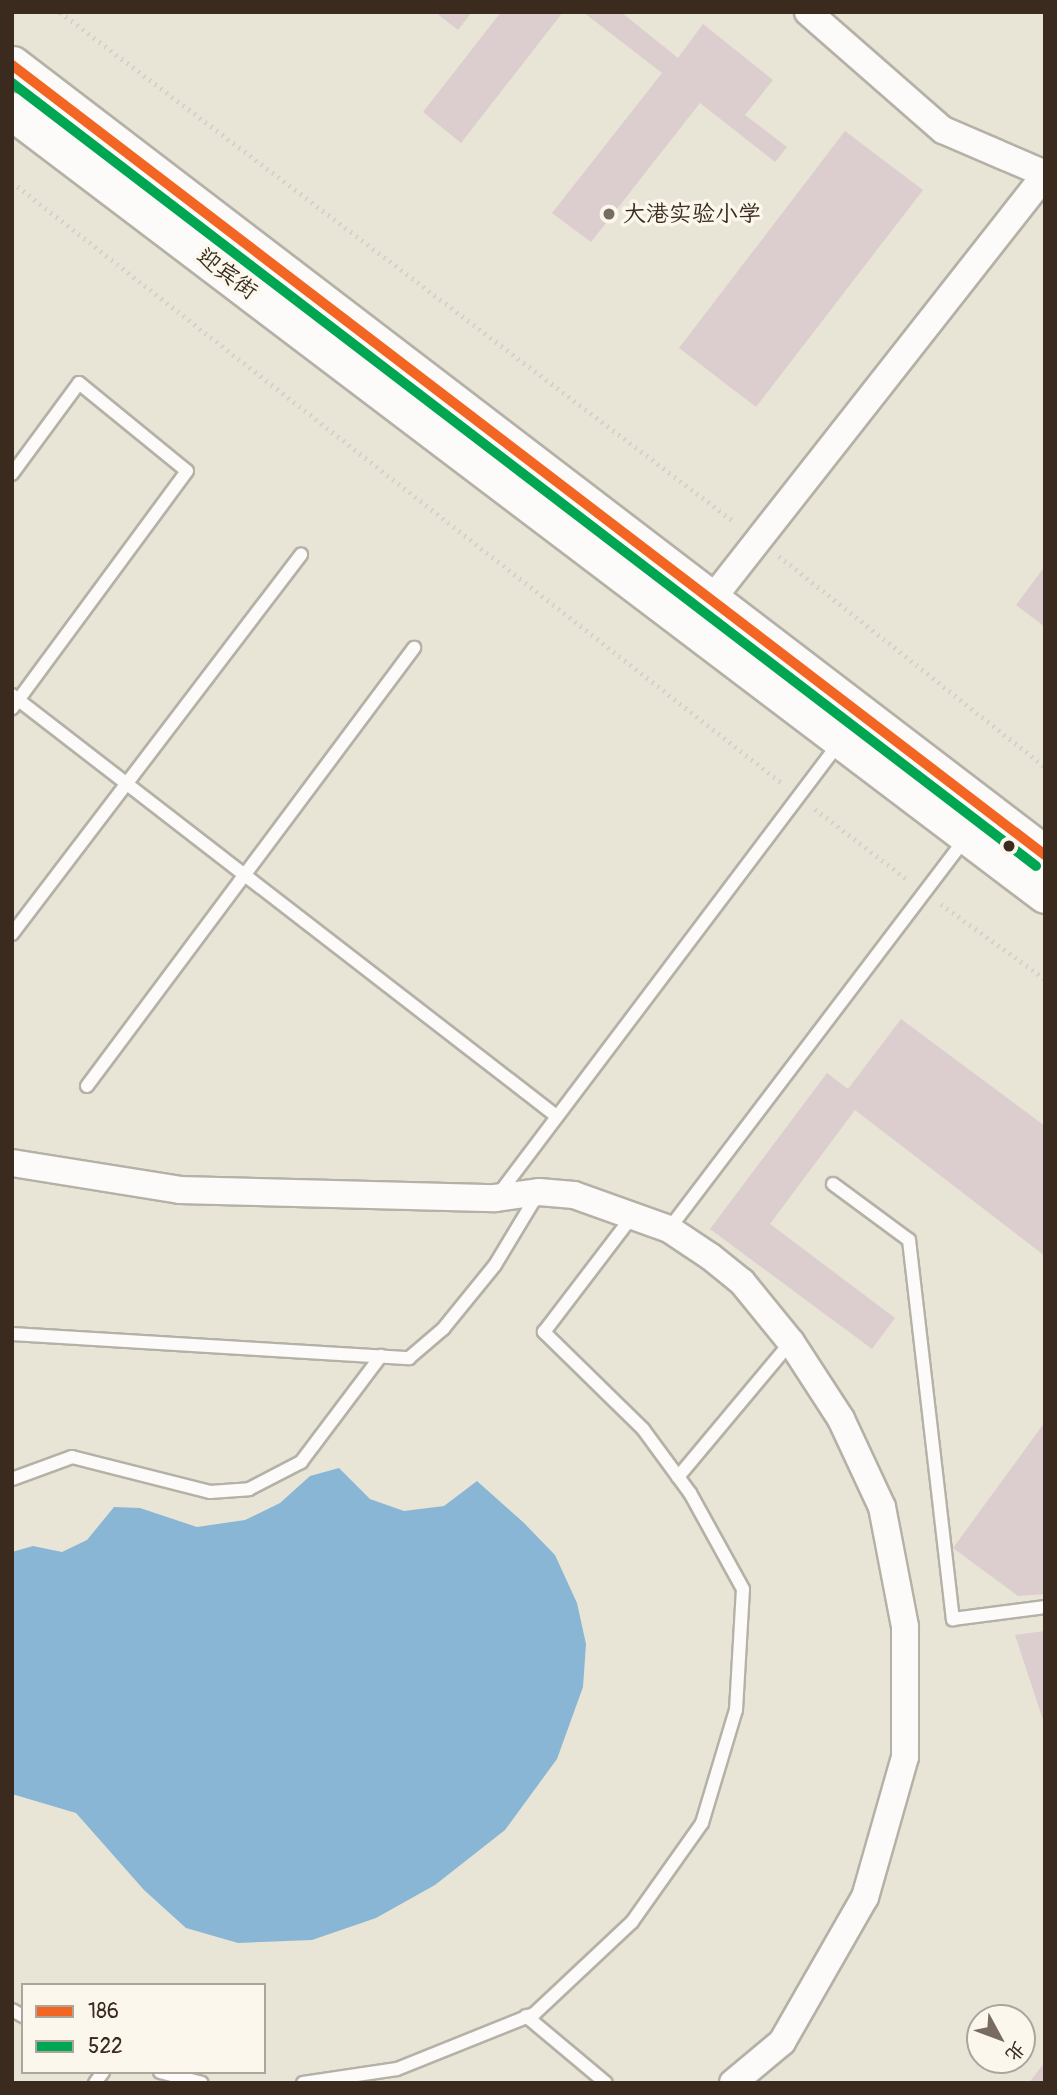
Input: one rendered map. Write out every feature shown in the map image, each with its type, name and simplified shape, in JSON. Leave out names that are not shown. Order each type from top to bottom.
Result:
[{"type":"main road","name":"迎宾街","points":[[12,65],[701,613],[842,740],[1045,894]]},
{"type":"main road","name":"迎宾街","points":[[12,111],[701,613],[1045,855]]},
{"type":"street","points":[[701,613],[1045,175],[943,130],[808,12]]},
{"type":"street","points":[[12,1163],[180,1189],[495,1198],[539,1192],[574,1195],[634,1214],[669,1229],[742,1282],[791,1342],[841,1419],[882,1507],[905,1627],[905,1757],[865,1897],[782,2042],[733,2083]]},
{"type":"lane","points":[[12,474],[79,383],[187,471],[14,701],[246,873],[555,1115]]},
{"type":"lane","points":[[12,934],[301,555]]},
{"type":"lane","points":[[87,1086],[414,648]]},
{"type":"lane","points":[[495,1198],[555,1115],[842,740]]},
{"type":"lane","points":[[669,1229],[968,835]]},
{"type":"lane","points":[[833,1184],[909,1240],[953,1619],[1045,1606]]},
{"type":"lane","points":[[12,1334],[409,1358],[443,1329],[495,1265],[539,1192]]},
{"type":"lane","points":[[303,2083],[397,2069],[526,2016],[632,1923],[702,1823],[736,1710],[743,1589],[678,1477],[643,1429],[544,1332],[634,1214]]},
{"type":"lane","points":[[678,1477],[791,1342]]},
{"type":"lane","points":[[12,1479],[72,1457],[210,1492],[248,1489],[301,1462],[381,1356]]},
{"type":"lane","points":[[526,2016],[606,2083]]},
{"type":"lane","points":[[168,2074],[202,2083]]},
{"type":"path","points":[[60,12],[760,541],[1045,767]]},
{"type":"path","points":[[12,182],[798,796],[1045,979]]},
{"type":"water","points":[[339,1468],[370,1499],[404,1511],[444,1506],[477,1481],[523,1522],[555,1555],[577,1603],[586,1644],[583,1687],[557,1759],[505,1830],[435,1885],[376,1918],[312,1940],[238,1943],[186,1928],[144,1890],[76,1813],[12,1794],[12,1552],[33,1546],[62,1552],[87,1540],[114,1507],[140,1508],[197,1527],[245,1520],[280,1503],[310,1476]]},
{"type":"building","points":[[435,12],[472,12],[458,30]]},
{"type":"building","points":[[501,12],[563,12],[461,143],[423,112]]},
{"type":"building","points":[[583,12],[621,12],[678,58],[703,24],[773,80],[745,115],[787,147],[775,162],[700,103],[591,242],[552,213],[662,73]]},
{"type":"building","points":[[845,131],[923,190],[756,407],[679,348]]},
{"type":"building","points":[[1045,566],[1045,627],[1016,605]]},
{"type":"building","points":[[901,1019],[1045,1126],[1045,1256],[855,1110],[770,1224],[895,1318],[872,1349],[710,1229],[827,1073],[848,1089]]},
{"type":"building","points":[[1045,1422],[1045,1594],[1018,1596],[953,1548]]},
{"type":"building","points":[[1045,1631],[1045,1726],[1015,1635]]},
{"type":"building","points":[[1045,2062],[1045,2083],[1029,2083]]},
{"type":"transit line","name":"186","points":[[12,65],[1045,855]]},
{"type":"transit line","name":"522","points":[[12,83],[1036,866]]},
{"type":"place","name":"大港实验小学","points":[[609,214]]}]
